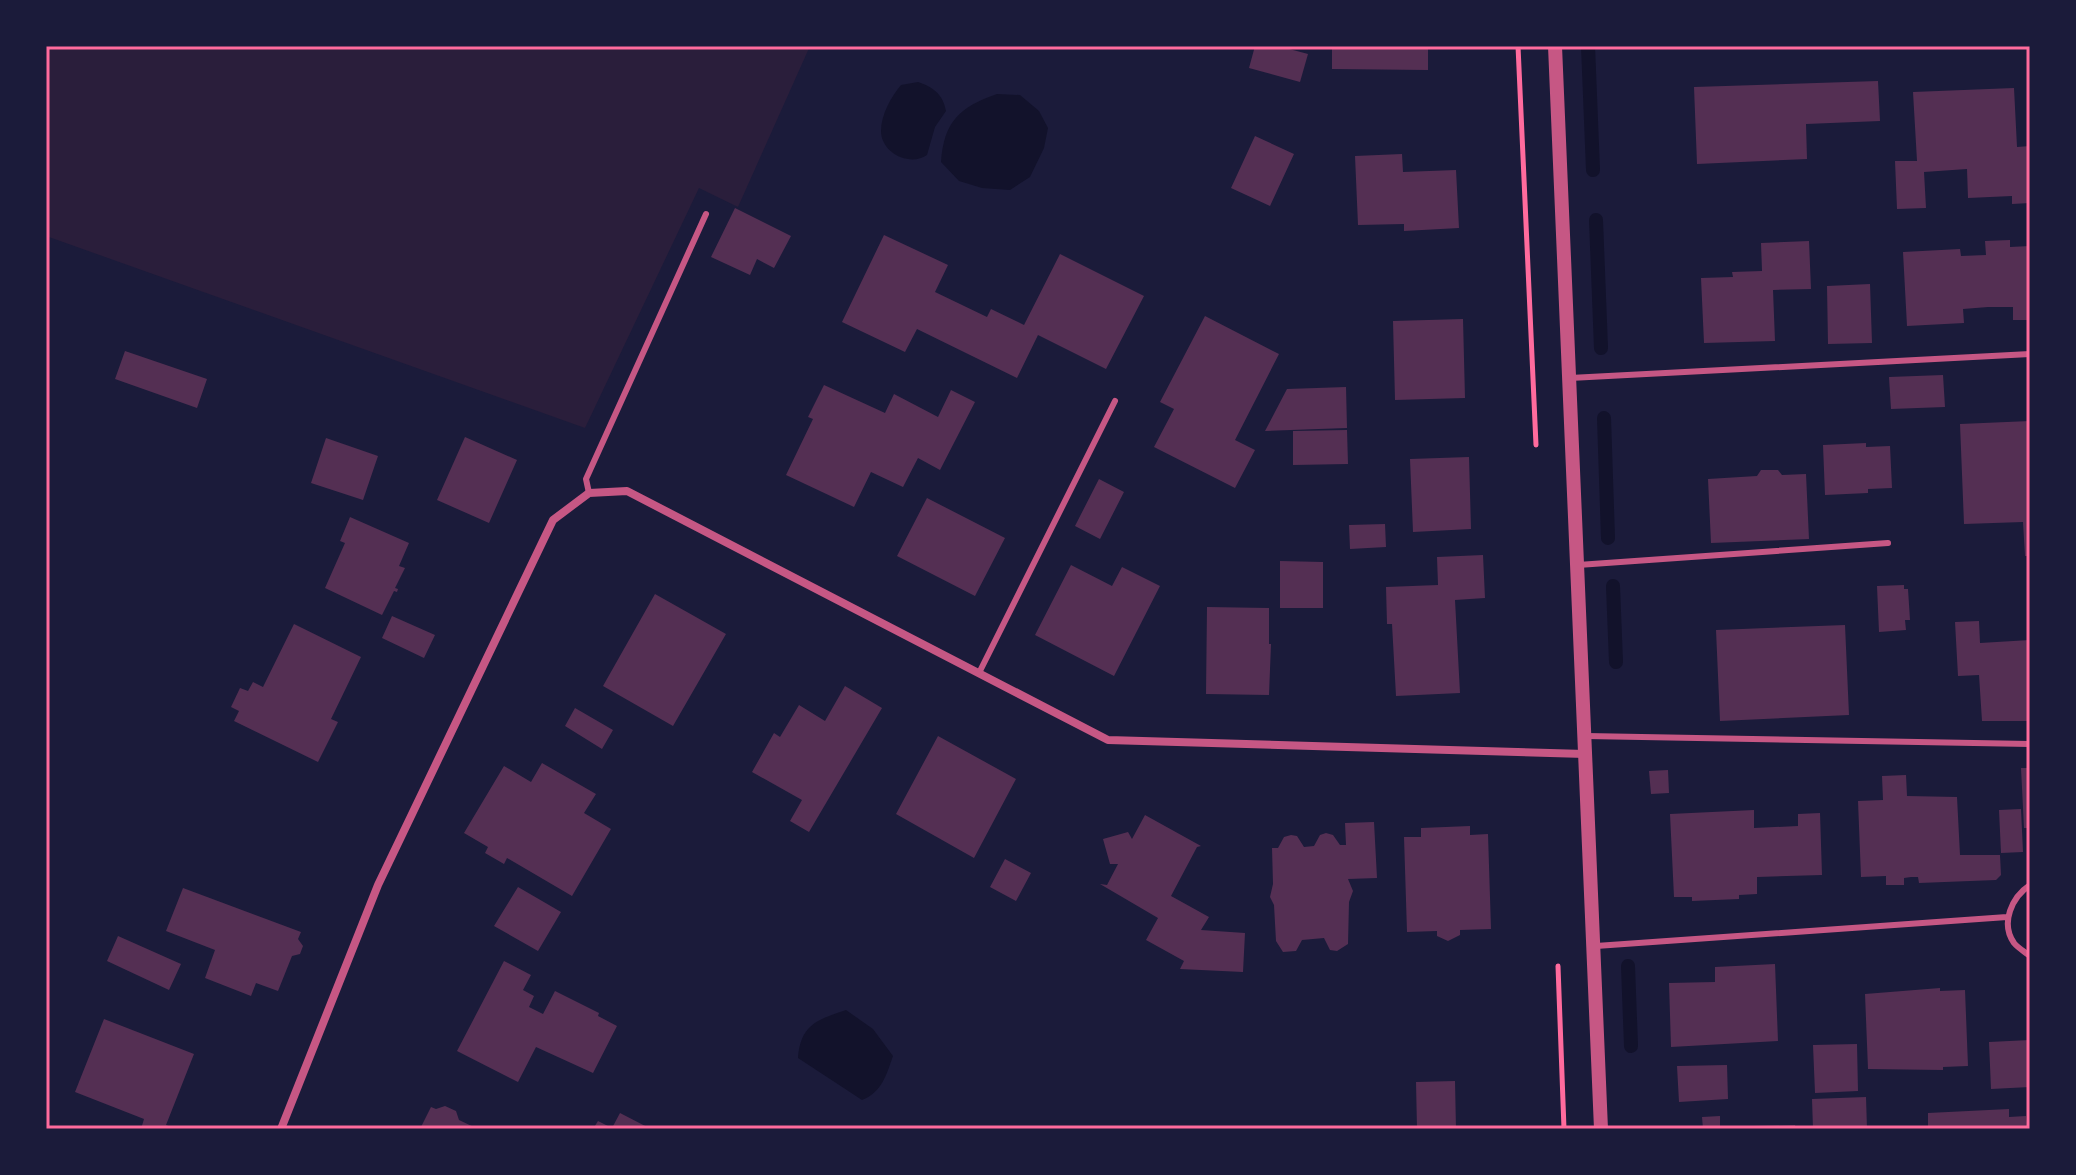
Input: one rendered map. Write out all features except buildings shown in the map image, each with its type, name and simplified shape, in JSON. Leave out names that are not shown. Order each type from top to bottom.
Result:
[{"type":"street","points":[[1555,46],[1601,1129]]},
{"type":"street","points":[[281,1129],[378,885],[553,520],[589,493],[627,491],[1108,740],[1585,754]]},
{"type":"lane","points":[[589,493],[586,479],[706,214]]},
{"type":"lane","points":[[1570,378],[2030,354]]},
{"type":"lane","points":[[979,673],[1115,401]]},
{"type":"lane","points":[[1578,565],[1888,543]]},
{"type":"lane","points":[[1584,736],[2030,744]]},
{"type":"lane","points":[[2030,885],[2017,893],[2007,917],[2013,942],[2030,956]]},
{"type":"lane","points":[[1593,946],[2007,917]]},
{"type":"path","points":[[1518,46],[1537,455]]},
{"type":"path","points":[[1558,957],[1564,1129]]},
{"type":"shaded area","points":[[46,46],[810,46],[738,207],[699,188],[585,428],[49,237],[46,244]]},
{"type":"shaded area","points":[[918,82],[936,92],[946,111],[935,127],[927,155],[913,159],[898,156],[886,146],[881,125],[890,101],[901,85]]},
{"type":"shaded area","points":[[997,94],[1020,95],[1039,111],[1048,128],[1044,148],[1030,177],[1010,190],[982,188],[959,181],[941,162],[946,136],[956,118],[973,104]]},
{"type":"shaded area","points":[[846,1010],[873,1029],[893,1056],[879,1088],[862,1100],[798,1058],[803,1038],[812,1025]]},
{"type":"waterway","points":[[1588,46],[1593,170]]},
{"type":"waterway","points":[[1596,220],[1601,348]]},
{"type":"waterway","points":[[1604,418],[1608,538]]},
{"type":"waterway","points":[[1613,586],[1616,662]]},
{"type":"waterway","points":[[1628,966],[1631,1046]]}]
